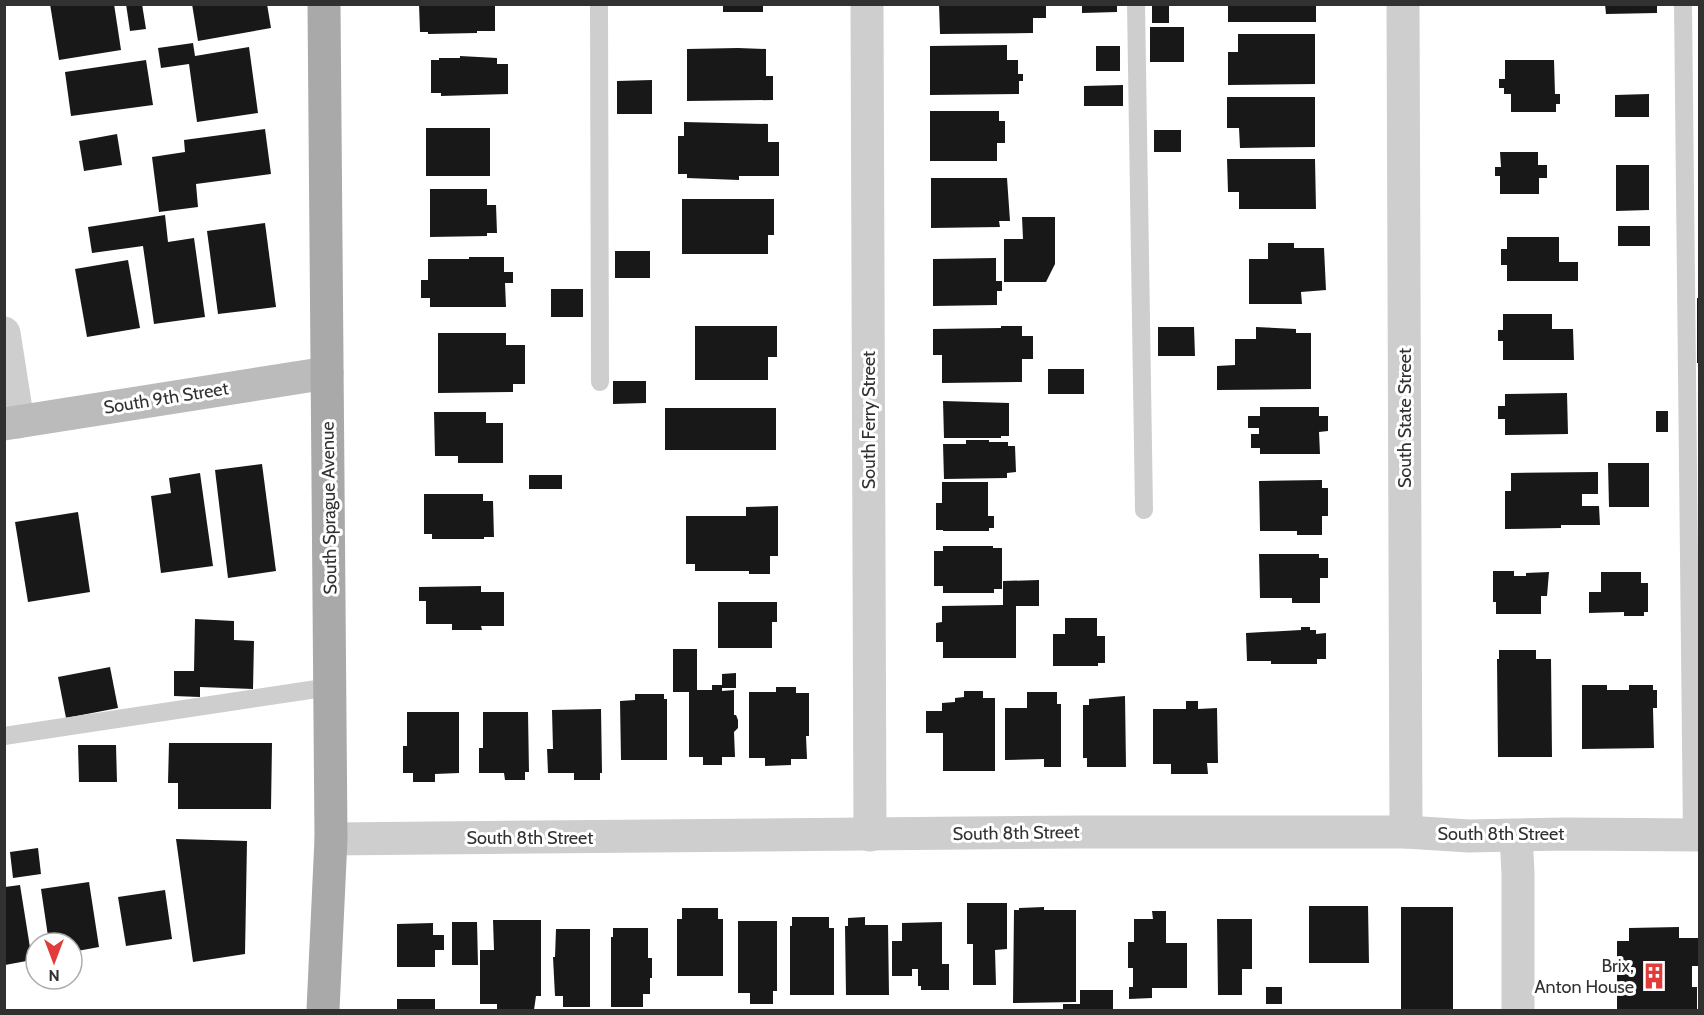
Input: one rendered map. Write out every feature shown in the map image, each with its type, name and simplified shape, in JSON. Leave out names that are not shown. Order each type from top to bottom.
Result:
[{"type":"main road","name":"South Sprague Avenue","points":[[323,1011],[332,839],[324,4]]},
{"type":"street","name":"South Ferry Street","points":[[867,4],[870,835]]},
{"type":"street","name":"South State Street","points":[[1403,4],[1406,832]]},
{"type":"street","points":[[4,333],[11,423]]},
{"type":"street","name":"South 9th Street","points":[[11,423],[327,373]]},
{"type":"street","name":"South 8th Street","points":[[332,839],[1406,832],[1469,836],[1696,835]]},
{"type":"street","points":[[1516,836],[1518,1011]]},
{"type":"lane","points":[[599,4],[600,382]]},
{"type":"lane","points":[[1136,4],[1144,510]]},
{"type":"lane","points":[[1683,4],[1696,835]]},
{"type":"lane","points":[[4,736],[330,687]]},
{"type":"building","points":[[50,4],[114,4],[121,50],[59,60]]},
{"type":"building","points":[[126,4],[142,4],[146,29],[130,31]]},
{"type":"building","points":[[192,4],[267,4],[271,28],[198,41]]},
{"type":"building","points":[[419,4],[495,4],[495,31],[428,34],[428,32],[420,32]]},
{"type":"building","points":[[939,4],[1046,4],[1046,18],[1033,18],[1033,33],[940,34]]},
{"type":"building","points":[[1082,4],[1117,4],[1117,12],[1082,13]]},
{"type":"building","points":[[1152,4],[1169,4],[1169,23],[1152,23]]},
{"type":"building","points":[[1228,4],[1316,4],[1316,22],[1228,22]]},
{"type":"building","points":[[1605,4],[1657,4],[1657,13],[1606,14]]},
{"type":"building","points":[[723,5],[763,5],[763,12],[723,12]]},
{"type":"building","points":[[1150,27],[1184,27],[1184,62],[1150,62]]},
{"type":"building","points":[[1238,34],[1315,34],[1315,84],[1228,85],[1228,52],[1238,52]]},
{"type":"building","points":[[193,43],[195,56],[249,47],[258,113],[197,122],[189,64],[161,68],[158,48]]},
{"type":"building","points":[[1007,45],[1007,60],[1018,60],[1018,74],[1023,74],[1023,81],[1019,81],[1019,94],[930,95],[930,46]]},
{"type":"building","points":[[1096,46],[1120,46],[1120,71],[1096,71]]},
{"type":"building","points":[[687,49],[766,49],[766,76],[773,76],[773,100],[687,101]]},
{"type":"building","points":[[460,56],[497,58],[497,64],[508,64],[508,94],[441,96],[441,93],[431,93],[431,60],[460,58]]},
{"type":"building","points":[[146,60],[153,105],[71,116],[65,72]]},
{"type":"building","points":[[1505,60],[1554,60],[1555,94],[1560,94],[1560,104],[1556,104],[1556,112],[1511,112],[1511,94],[1504,94],[1504,88],[1499,88],[1499,79],[1505,79]]},
{"type":"building","points":[[652,80],[652,114],[617,114],[617,81]]},
{"type":"building","points":[[1123,85],[1123,106],[1084,106],[1084,86]]},
{"type":"building","points":[[1649,94],[1649,117],[1615,117],[1615,95]]},
{"type":"building","points":[[1227,97],[1315,97],[1315,147],[1240,148],[1239,128],[1227,128]]},
{"type":"building","points":[[930,111],[999,111],[999,121],[1005,121],[1005,143],[997,143],[997,161],[930,161]]},
{"type":"building","points":[[684,122],[768,124],[768,142],[779,142],[779,176],[739,176],[739,180],[687,178],[687,174],[678,174],[678,136],[684,136]]},
{"type":"building","points":[[426,128],[490,128],[490,176],[426,176]]},
{"type":"building","points":[[265,129],[271,174],[196,184],[198,207],[159,212],[152,157],[185,152],[184,140]]},
{"type":"building","points":[[1154,130],[1181,130],[1181,152],[1154,152]]},
{"type":"building","points":[[117,134],[122,165],[84,171],[79,141]]},
{"type":"building","points":[[1500,152],[1538,152],[1538,165],[1547,165],[1547,178],[1539,178],[1539,194],[1500,194],[1500,176],[1495,176],[1495,167],[1501,167]]},
{"type":"building","points":[[1227,159],[1315,159],[1316,209],[1239,209],[1239,192],[1228,192]]},
{"type":"building","points":[[1616,165],[1649,165],[1649,210],[1616,211]]},
{"type":"building","points":[[931,178],[1007,178],[1010,221],[999,221],[1000,227],[931,228]]},
{"type":"building","points":[[430,189],[487,189],[487,205],[496,205],[497,233],[487,233],[487,236],[430,237]]},
{"type":"building","points":[[682,199],[774,199],[774,235],[768,235],[768,254],[682,254]]},
{"type":"building","points":[[165,215],[168,242],[194,238],[205,317],[154,324],[143,246],[92,253],[88,227]]},
{"type":"building","points":[[1022,217],[1055,217],[1055,264],[1046,282],[1004,282],[1004,239],[1023,239]]},
{"type":"building","points":[[265,223],[276,307],[218,314],[207,231]]},
{"type":"building","points":[[1618,226],[1650,226],[1650,246],[1618,246]]},
{"type":"building","points":[[1507,237],[1559,237],[1559,262],[1578,262],[1578,281],[1507,281],[1507,265],[1501,265],[1501,249],[1507,249]]},
{"type":"building","points":[[1268,243],[1294,243],[1294,248],[1324,248],[1326,290],[1301,292],[1302,304],[1249,304],[1249,259],[1268,259]]},
{"type":"building","points":[[615,251],[650,251],[650,278],[615,278]]},
{"type":"building","points":[[469,257],[504,257],[504,272],[513,272],[513,283],[505,283],[506,307],[430,307],[430,298],[421,298],[421,280],[428,280],[428,259],[469,259]]},
{"type":"building","points":[[996,258],[996,281],[1002,281],[1002,291],[997,291],[997,305],[933,306],[933,259]]},
{"type":"building","points":[[128,260],[140,328],[87,337],[75,269]]},
{"type":"building","points":[[551,289],[583,289],[583,317],[551,317]]},
{"type":"building","points":[[1697,298],[1700,298],[1700,363],[1697,363]]},
{"type":"building","points":[[1503,314],[1552,314],[1552,329],[1573,329],[1574,360],[1503,360],[1503,341],[1498,341],[1498,330],[1503,330]]},
{"type":"building","points":[[695,326],[777,326],[777,357],[768,357],[768,380],[695,380]]},
{"type":"building","points":[[1001,326],[1022,326],[1022,336],[1033,336],[1033,359],[1022,359],[1022,382],[942,383],[942,355],[933,355],[933,329],[1001,328]]},
{"type":"building","points":[[1158,327],[1194,327],[1195,356],[1158,356]]},
{"type":"building","points":[[1256,327],[1296,329],[1296,333],[1311,333],[1311,389],[1217,390],[1217,366],[1235,365],[1235,339],[1256,339]]},
{"type":"building","points":[[438,333],[506,333],[506,345],[525,345],[525,384],[513,384],[513,392],[438,393]]},
{"type":"building","points":[[1048,369],[1084,369],[1084,394],[1048,394]]},
{"type":"building","points":[[613,381],[646,381],[646,403],[613,404]]},
{"type":"building","points":[[1567,393],[1568,434],[1505,435],[1505,419],[1498,419],[1498,406],[1505,406],[1505,394]]},
{"type":"building","points":[[943,401],[1009,403],[1009,436],[944,438]]},
{"type":"building","points":[[1260,407],[1319,407],[1319,416],[1328,416],[1328,431],[1319,432],[1320,454],[1260,454],[1260,448],[1251,448],[1251,434],[1259,434],[1259,428],[1248,428],[1248,416],[1260,416]]},
{"type":"building","points":[[665,408],[776,408],[776,450],[665,450]]},
{"type":"building","points":[[1656,411],[1668,411],[1668,432],[1656,432]]},
{"type":"building","points":[[434,412],[486,412],[486,423],[503,423],[503,463],[458,463],[458,456],[435,456]]},
{"type":"building","points":[[966,440],[1008,442],[1008,446],[1015,446],[1016,472],[1007,473],[1007,478],[944,479],[943,444],[966,444]]},
{"type":"building","points":[[1608,463],[1649,463],[1649,507],[1609,507]]},
{"type":"building","points":[[262,464],[276,571],[228,578],[215,470]]},
{"type":"building","points":[[1598,472],[1598,494],[1582,494],[1582,506],[1599,506],[1600,525],[1505,529],[1505,491],[1511,491],[1511,473]]},
{"type":"building","points":[[200,473],[213,566],[161,573],[151,496],[171,493],[169,478]]},
{"type":"building","points":[[529,475],[562,475],[562,489],[529,489]]},
{"type":"building","points":[[1322,480],[1322,488],[1328,488],[1328,516],[1322,516],[1322,535],[1297,535],[1297,531],[1260,531],[1259,481]]},
{"type":"building","points":[[942,482],[988,482],[988,516],[994,516],[994,528],[989,528],[989,531],[936,530],[936,503],[942,503]]},
{"type":"building","points":[[424,494],[483,494],[483,501],[493,501],[494,537],[432,539],[432,534],[424,534]]},
{"type":"building","points":[[778,506],[778,556],[770,556],[770,574],[749,574],[749,571],[695,571],[695,564],[686,564],[686,516],[746,516],[746,507]]},
{"type":"building","points":[[78,512],[90,592],[28,602],[15,522]]},
{"type":"building","points":[[943,546],[1002,548],[1002,589],[994,589],[994,593],[943,593],[943,586],[934,586],[934,551],[943,551]]},
{"type":"building","points":[[1259,554],[1319,554],[1319,558],[1328,558],[1328,578],[1320,578],[1320,603],[1292,603],[1292,598],[1260,598]]},
{"type":"building","points":[[1493,571],[1514,571],[1514,576],[1549,572],[1547,596],[1541,596],[1541,614],[1496,614],[1496,602],[1493,602]]},
{"type":"building","points":[[1601,572],[1641,572],[1641,583],[1648,583],[1648,612],[1644,612],[1644,616],[1624,616],[1624,612],[1589,613],[1589,592],[1601,592]]},
{"type":"building","points":[[1039,580],[1039,606],[1016,606],[1016,658],[943,658],[943,642],[936,642],[936,623],[942,622],[942,606],[1003,605],[1003,581]]},
{"type":"building","points":[[481,586],[481,592],[504,592],[504,626],[481,626],[482,630],[452,630],[452,624],[426,624],[426,601],[419,601],[419,587]]},
{"type":"building","points":[[718,602],[777,602],[777,622],[772,622],[772,648],[718,648]]},
{"type":"building","points":[[1065,618],[1097,618],[1097,636],[1105,636],[1105,663],[1098,663],[1098,666],[1053,666],[1053,634],[1065,634]]},
{"type":"building","points":[[195,619],[234,621],[234,640],[254,641],[253,689],[200,687],[200,697],[174,696],[174,671],[194,671]]},
{"type":"building","points":[[1301,627],[1310,627],[1310,630],[1316,630],[1316,634],[1326,633],[1326,659],[1317,659],[1317,664],[1271,664],[1271,661],[1247,661],[1246,633],[1301,630]]},
{"type":"building","points":[[673,649],[697,649],[697,690],[712,690],[712,685],[722,685],[722,674],[736,673],[736,688],[722,688],[722,691],[734,690],[734,715],[738,720],[738,728],[734,732],[735,757],[722,757],[722,765],[703,765],[703,757],[689,757],[689,692],[673,692]]},
{"type":"building","points":[[1499,650],[1536,650],[1536,659],[1551,659],[1552,757],[1498,757],[1497,659],[1499,659]]},
{"type":"building","points":[[110,667],[118,708],[66,718],[58,677]]},
{"type":"building","points":[[1582,685],[1607,685],[1607,690],[1629,690],[1629,685],[1653,685],[1653,690],[1657,690],[1657,708],[1653,708],[1654,748],[1582,749]]},
{"type":"building","points":[[776,687],[796,687],[796,693],[809,693],[807,759],[791,759],[791,765],[765,766],[765,758],[749,758],[749,692],[776,692]]},
{"type":"building","points":[[964,691],[983,691],[983,698],[995,698],[995,771],[943,771],[943,733],[926,733],[926,711],[942,711],[942,703],[955,702],[955,698],[964,697]]},
{"type":"building","points":[[1027,692],[1057,692],[1057,704],[1061,704],[1061,767],[1044,767],[1044,759],[1005,760],[1005,708],[1027,708]]},
{"type":"building","points":[[635,694],[664,694],[664,699],[667,699],[667,760],[621,760],[620,701],[635,700]]},
{"type":"building","points":[[1125,696],[1126,767],[1087,767],[1087,758],[1083,758],[1083,705],[1089,705],[1089,699]]},
{"type":"building","points":[[1186,701],[1198,701],[1198,709],[1217,708],[1218,763],[1207,763],[1208,774],[1171,774],[1171,764],[1153,764],[1153,709],[1186,709]]},
{"type":"building","points":[[601,709],[602,773],[600,773],[600,780],[574,780],[574,773],[548,773],[547,749],[553,749],[552,710]]},
{"type":"building","points":[[407,712],[459,712],[459,773],[435,774],[435,782],[413,782],[413,773],[403,773],[403,746],[407,746]]},
{"type":"building","points":[[483,712],[528,712],[529,772],[525,772],[525,780],[505,780],[504,773],[479,773],[479,748],[483,748]]},
{"type":"building","points":[[169,743],[272,743],[271,809],[178,809],[178,783],[168,783]]},
{"type":"building","points":[[78,745],[116,745],[117,782],[79,782]]},
{"type":"building","points":[[176,839],[247,841],[245,954],[193,962]]},
{"type":"building","points":[[38,848],[41,874],[13,878],[10,852]]},
{"type":"building","points":[[89,882],[99,947],[84,950],[84,931],[47,931],[41,889]]},
{"type":"building","points":[[20,885],[27,931],[24,931],[24,961],[5,965],[5,887]]},
{"type":"building","points":[[165,890],[172,939],[126,946],[118,897]]},
{"type":"building","points":[[967,903],[1007,903],[1007,949],[995,950],[996,985],[973,985],[973,944],[967,944]]},
{"type":"building","points":[[1309,906],[1368,906],[1369,963],[1309,963]]},
{"type":"building","points":[[1044,907],[1044,910],[1076,910],[1076,1002],[1013,1003],[1014,910]]},
{"type":"building","points":[[1401,907],[1453,907],[1453,1010],[1401,1010]]},
{"type":"building","points":[[682,908],[718,908],[718,919],[723,919],[723,976],[677,976],[677,919],[682,919]]},
{"type":"building","points":[[1152,911],[1166,911],[1166,943],[1187,943],[1187,988],[1152,988],[1152,998],[1129,999],[1129,987],[1133,987],[1133,968],[1128,968],[1128,942],[1134,942],[1134,919],[1153,919]]},
{"type":"building","points":[[792,917],[829,917],[829,928],[834,928],[834,995],[790,995]]},
{"type":"building","points":[[865,917],[865,925],[888,925],[889,995],[846,995],[845,926],[848,926],[848,918]]},
{"type":"building","points":[[1217,919],[1252,919],[1252,969],[1242,969],[1242,995],[1218,995]]},
{"type":"building","points":[[493,920],[541,920],[541,996],[536,996],[534,1010],[497,1010],[497,1004],[480,1004],[480,950],[494,950]]},
{"type":"building","points":[[738,921],[777,921],[777,991],[773,991],[773,1004],[750,1004],[750,993],[738,993]]},
{"type":"building","points":[[452,922],[477,922],[478,965],[452,965]]},
{"type":"building","points":[[942,922],[942,964],[949,964],[949,990],[921,990],[921,986],[918,986],[918,969],[912,969],[912,976],[892,976],[892,941],[902,941],[902,923]]},
{"type":"building","points":[[433,923],[433,935],[444,935],[444,950],[435,950],[435,967],[397,967],[397,924]]},
{"type":"building","name":"Brix, Anton House","points":[[1679,927],[1679,938],[1698,938],[1698,966],[1692,966],[1692,987],[1697,987],[1697,1010],[1617,1010],[1617,941],[1629,941],[1629,928]]},
{"type":"building","points":[[613,928],[648,928],[648,958],[652,958],[652,978],[650,978],[650,994],[643,994],[643,1007],[611,1007]]},
{"type":"building","points":[[556,929],[590,929],[590,1007],[563,1007],[563,996],[555,996],[553,957],[555,957]]},
{"type":"building","points":[[1266,987],[1282,987],[1282,1004],[1266,1004]]},
{"type":"building","points":[[1080,990],[1113,990],[1113,1010],[1063,1010],[1063,1004],[1080,1004]]},
{"type":"building","points":[[397,999],[435,999],[435,1010],[397,1010]]},
{"type":"place","name":"Brix, Anton House","points":[[1654,976]]}]
